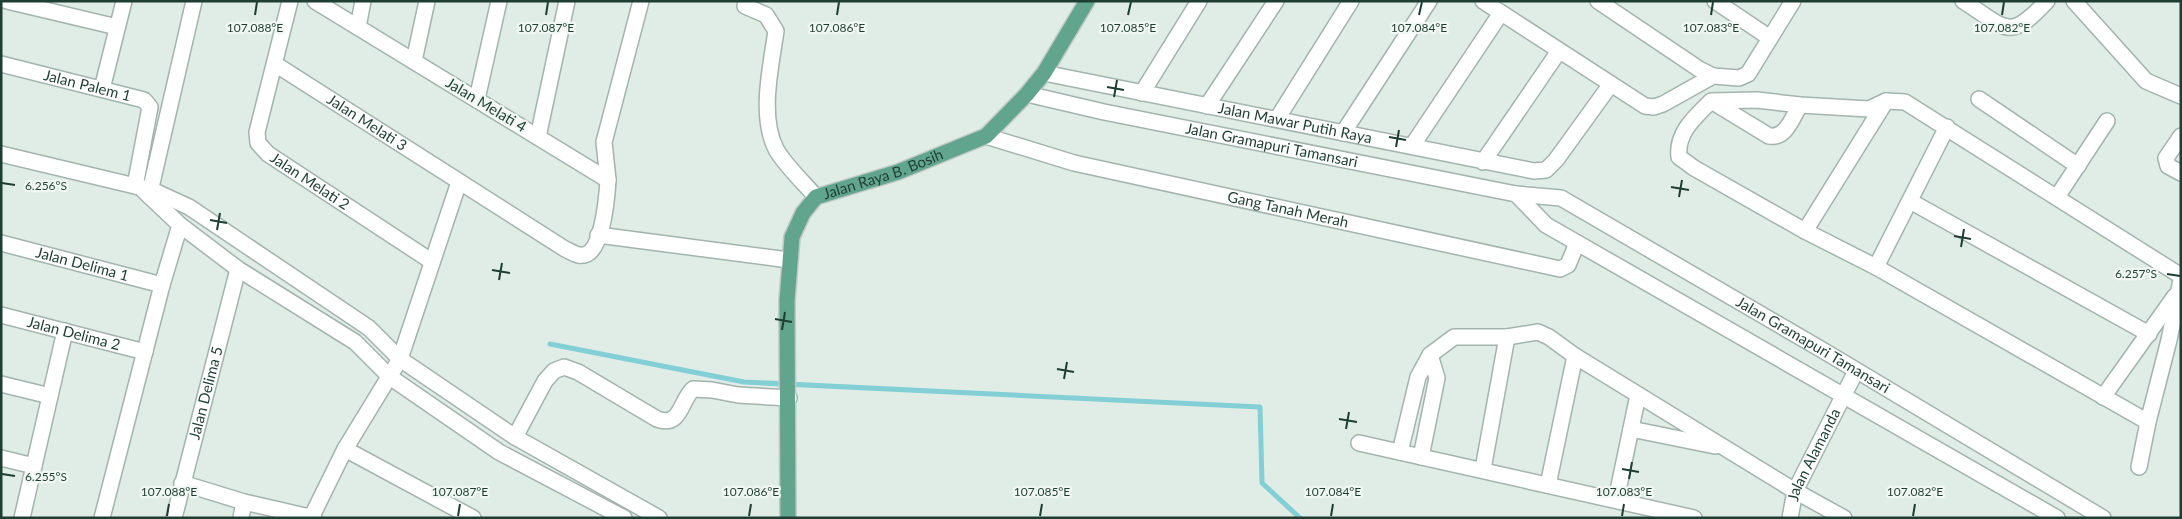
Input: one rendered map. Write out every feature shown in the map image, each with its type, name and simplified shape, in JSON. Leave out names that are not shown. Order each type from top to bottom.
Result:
[{"type":"main road","name":"Jalan Raya B. Bosih","points":[[788,518],[789,396],[786,323],[789,260],[792,237],[803,213],[816,197],[898,172],[986,136],[1027,94],[1044,73],[1087,1]]},
{"type":"street","points":[[7,1],[117,27]]},
{"type":"street","points":[[102,89],[124,1]]},
{"type":"street","points":[[144,190],[194,1]]},
{"type":"street","points":[[275,64],[290,1]]},
{"type":"street","name":"Jalan Melati 4","points":[[315,1],[608,180]]},
{"type":"street","points":[[358,26],[363,1]]},
{"type":"street","points":[[414,61],[427,1]]},
{"type":"street","points":[[476,99],[499,1]]},
{"type":"street","points":[[538,137],[567,1]]},
{"type":"street","points":[[641,1],[604,142],[608,180],[607,203],[598,235],[789,260]]},
{"type":"street","points":[[1142,93],[1199,1]]},
{"type":"street","points":[[1207,106],[1276,1]]},
{"type":"street","points":[[1278,119],[1351,1]]},
{"type":"street","points":[[1343,133],[1429,1]]},
{"type":"street","points":[[1598,1],[1699,69],[1713,76],[1738,78],[1748,74],[1793,1]]},
{"type":"street","points":[[1715,1],[1770,38]]},
{"type":"street","points":[[1963,1],[2007,28],[2018,27],[2029,20],[2047,1]]},
{"type":"street","points":[[2074,1],[2146,81],[2181,96]]},
{"type":"street","points":[[1412,146],[1492,5],[1645,106],[1654,107],[1663,104],[1713,76]]},
{"type":"street","points":[[745,6],[766,15],[776,31],[768,82],[768,126],[776,150],[816,197]]},
{"type":"street","points":[[1483,162],[1559,50]]},
{"type":"street","name":"Jalan Palem 1","points":[[1,64],[144,100],[150,107],[144,190]]},
{"type":"street","name":"Jalan Melati 3","points":[[275,64],[578,256],[587,254],[595,246],[598,235]]},
{"type":"street","name":"Jalan Melati 2","points":[[275,64],[257,132],[258,143],[268,154],[431,261]]},
{"type":"street","name":"Jalan Mawar Putih Raya","points":[[1044,73],[1534,171],[1546,170],[1556,160],[1611,84]]},
{"type":"street","name":"Jalan Gramapuri Tamansari","points":[[1027,94],[1114,114],[1516,194],[1561,198],[2103,518]]},
{"type":"street","points":[[1979,99],[2078,166]]},
{"type":"street","points":[[2148,422],[1876,267],[1805,231],[1694,168],[1679,157],[1678,147],[1681,136],[1696,116],[1711,102],[1757,100],[1800,106],[1869,109],[1886,100],[1905,102],[2057,197],[2180,283]]},
{"type":"street","points":[[1805,231],[1886,100]]},
{"type":"street","points":[[1711,102],[1769,136],[1776,137],[1782,135],[1800,106]]},
{"type":"street","points":[[2057,197],[2107,121]]},
{"type":"street","points":[[1876,267],[1947,127]]},
{"type":"street","name":"Gang Tanah Merah","points":[[986,136],[1074,163],[1560,269],[1568,265],[1577,243]]},
{"type":"street","points":[[2181,136],[2166,158],[2168,166],[2181,173]]},
{"type":"street","points":[[1,154],[144,190],[189,207],[369,328],[400,359],[515,437],[659,518]]},
{"type":"street","points":[[182,483],[244,502],[312,517],[345,449],[400,359],[431,261],[459,182]]},
{"type":"street","points":[[144,190],[180,225],[238,269],[355,342],[390,377],[499,452],[624,518]]},
{"type":"street","name":"Jalan Gramapuri Tamansari","points":[[1516,194],[1538,219],[1577,243],[2057,518]]},
{"type":"street","points":[[1910,201],[2150,334]]},
{"type":"street","points":[[102,518],[162,285],[180,225]]},
{"type":"street","name":"Jalan Delima 1","points":[[1,243],[162,285]]},
{"type":"street","name":"Jalan Delima 5","points":[[174,518],[238,269]]},
{"type":"street","points":[[2103,397],[2150,334],[2180,283]]},
{"type":"street","points":[[2139,467],[2148,422],[2169,340],[2180,283]]},
{"type":"street","name":"Jalan Delima 2","points":[[1,315],[145,352]]},
{"type":"street","points":[[22,518],[65,331]]},
{"type":"street","points":[[1400,452],[1418,377],[1430,355],[1454,337],[1507,337],[1538,332],[1549,337],[1575,356],[1795,491],[1844,518]]},
{"type":"street","points":[[1483,469],[1507,337]]},
{"type":"street","points":[[1421,457],[1437,378],[1430,355]]},
{"type":"street","points":[[1548,485],[1575,356]]},
{"type":"street","points":[[515,437],[545,381],[554,371],[564,367],[578,372],[657,420],[666,422],[672,421],[677,415],[688,394],[693,389],[712,390],[738,395],[789,396]]},
{"type":"street","name":"Jalan Alamanda","points":[[1790,518],[1795,491],[1856,371]]},
{"type":"street","points":[[1,384],[50,396]]},
{"type":"street","points":[[1616,500],[1638,395]]},
{"type":"street","points":[[1631,430],[1727,449]]},
{"type":"street","points":[[1359,443],[1483,469],[1694,518]]},
{"type":"street","points":[[345,449],[473,518]]},
{"type":"street","points":[[1,458],[34,466]]},
{"type":"street","points":[[241,518],[244,502]]},
{"type":"waterway","points":[[550,344],[744,382],[1260,407],[1262,483],[1300,518]]}]
